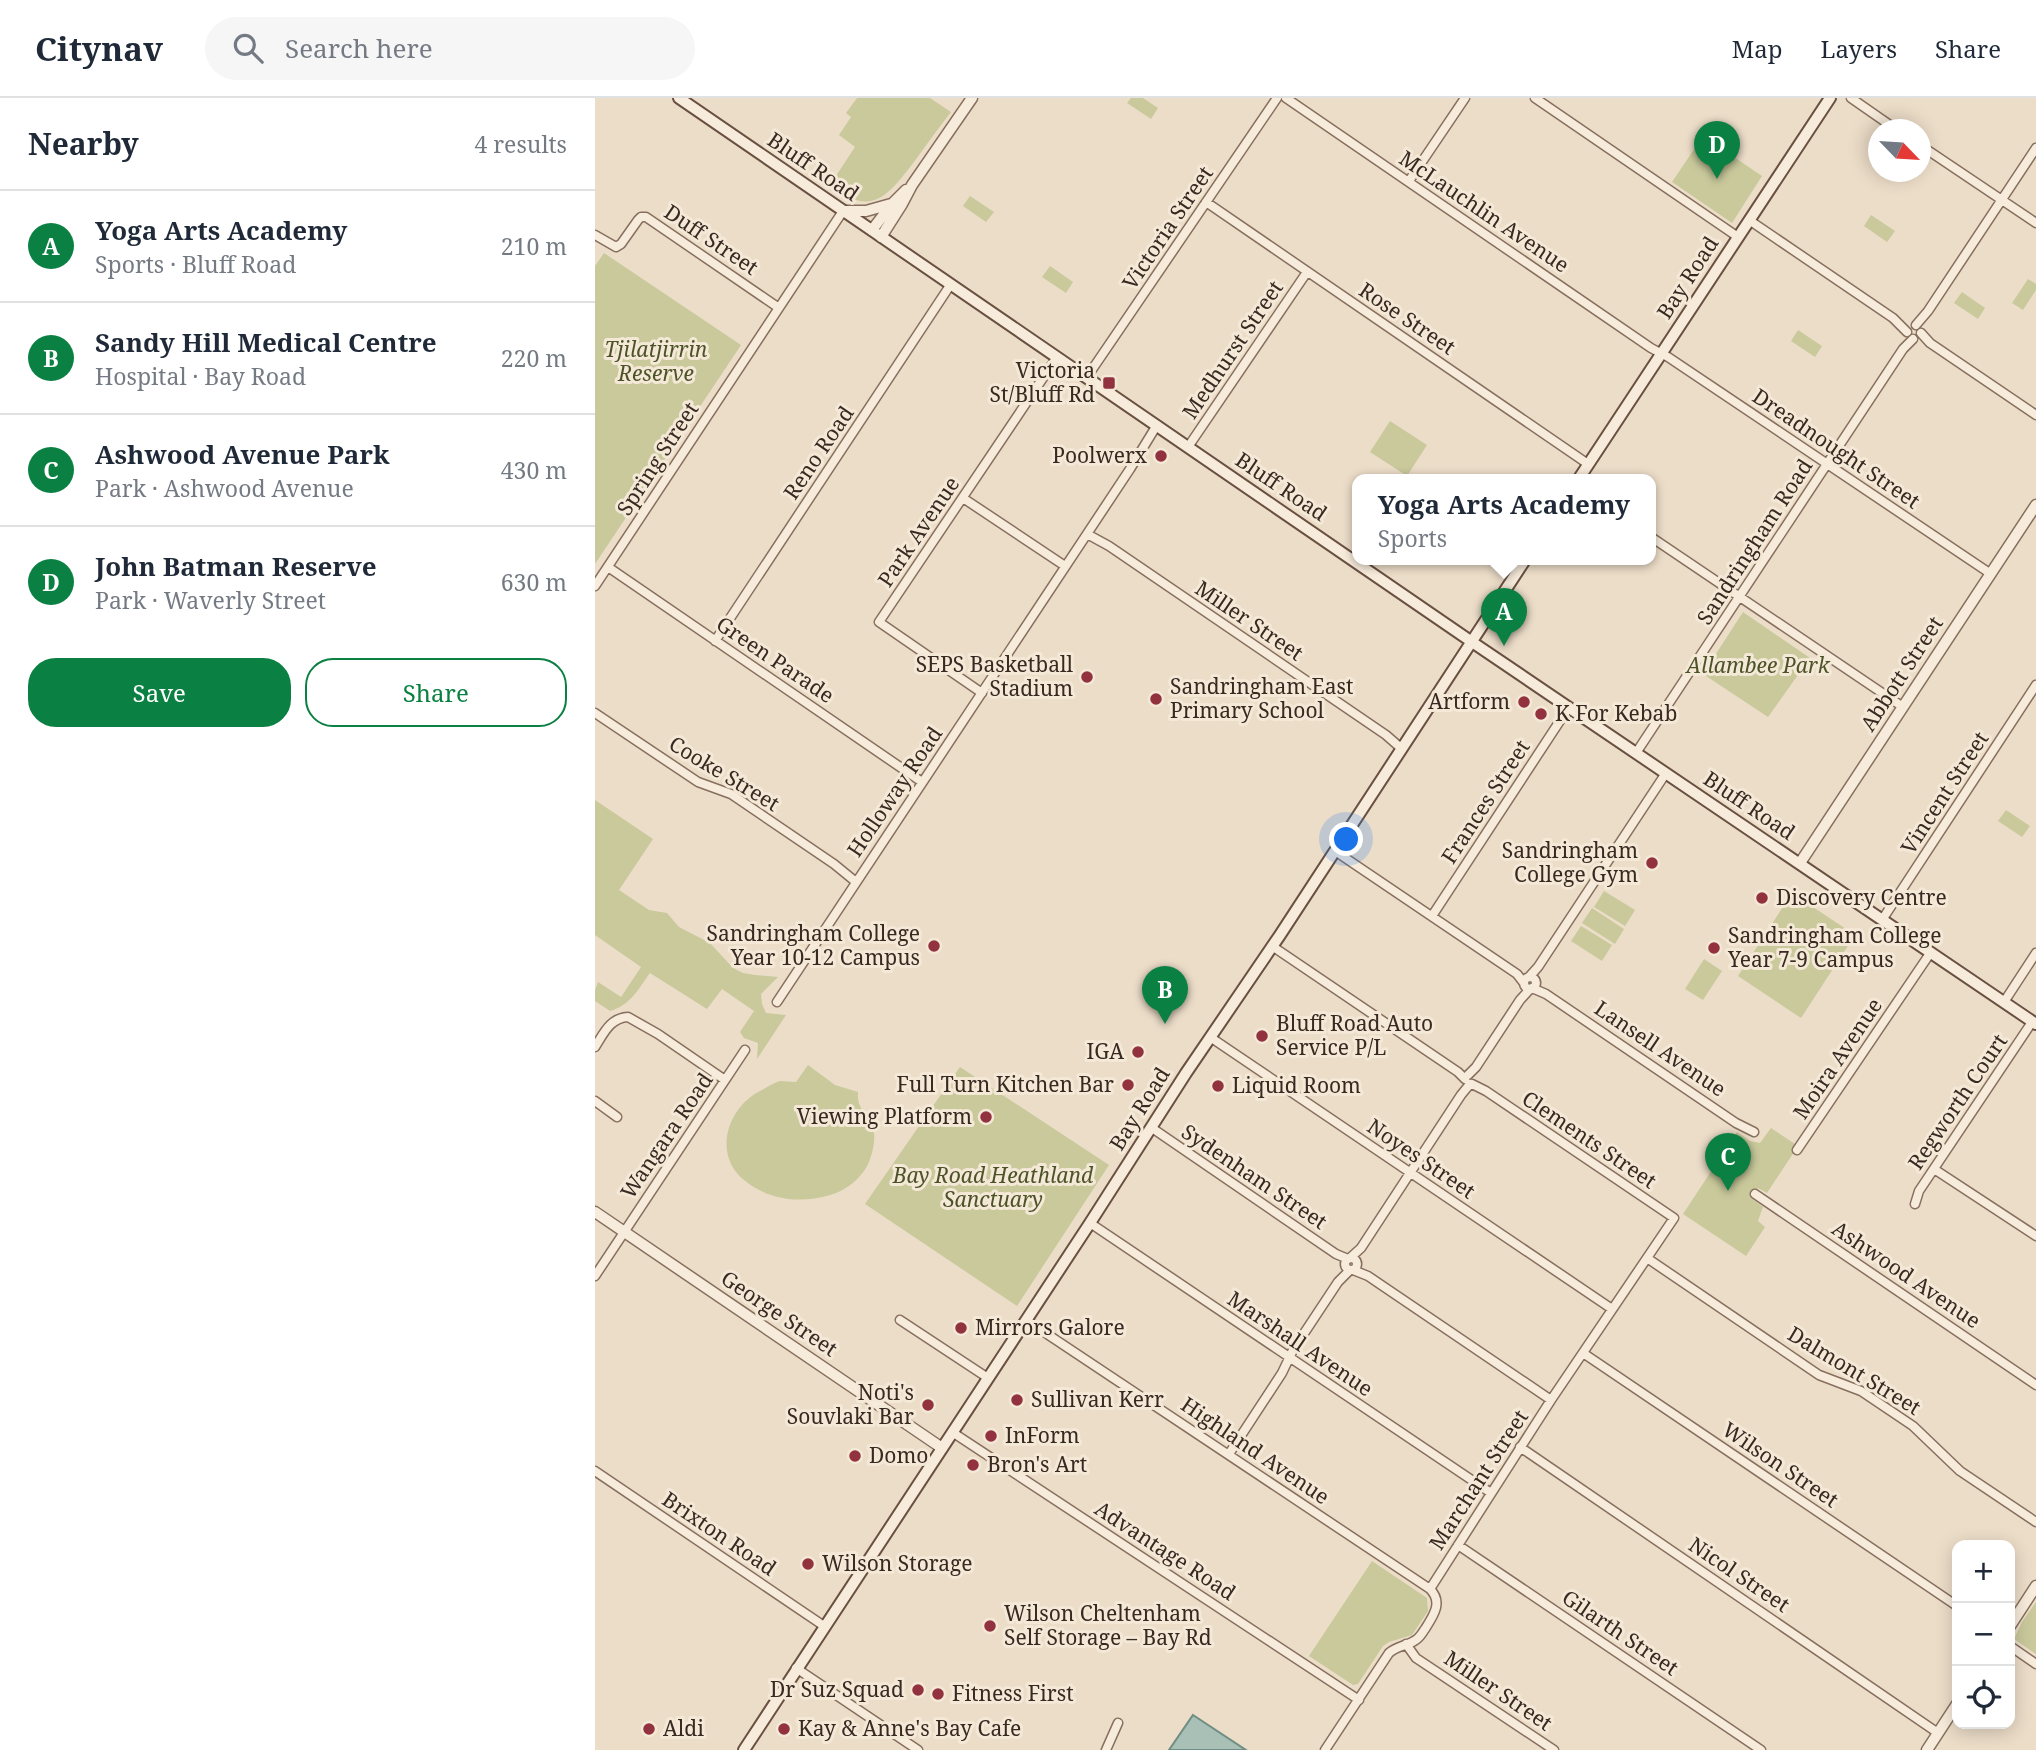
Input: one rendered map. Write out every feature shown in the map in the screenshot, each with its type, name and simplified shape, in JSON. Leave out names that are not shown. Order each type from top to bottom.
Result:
[{"type":"main road","name":"Bluff Road","points":[[679,98],[1352,560]]},
{"type":"main road","name":"Bay Road","points":[[1582,474],[1830,98]]},
{"type":"main road","name":"Bluff Road","points":[[1360,565],[2034,1023]]},
{"type":"main road","name":"Bay Road","points":[[744,1750],[1522,565]]},
{"type":"street","points":[[877,233],[902,204],[912,185],[972,98]]},
{"type":"street","name":"Victoria Street","points":[[1087,377],[1277,98]]},
{"type":"street","name":"McLauchlin Avenue","points":[[1286,98],[1661,354]]},
{"type":"street","points":[[1409,181],[1465,98]]},
{"type":"street","points":[[1535,98],[1738,237]]},
{"type":"street","points":[[1851,98],[1882,119]]},
{"type":"street","name":"Sandringham Road","points":[[1636,753],[2036,148]]},
{"type":"street","points":[[1931,152],[2036,223]]},
{"type":"street","points":[[877,233],[892,204],[912,185]]},
{"type":"street","name":"Rose Street","points":[[1206,202],[1588,464]]},
{"type":"street","points":[[843,211],[866,211],[892,204]]},
{"type":"street","name":"Spring Street","points":[[595,586],[843,211]]},
{"type":"street","name":"Duff Street","points":[[595,235],[616,247],[638,220],[646,217],[779,308]]},
{"type":"street","points":[[1749,220],[2036,415]]},
{"type":"street","name":"Medhurst Street","points":[[1188,447],[1307,272]]},
{"type":"street","name":"Reno Road","points":[[715,641],[951,284]]},
{"type":"street","name":"Dreadnought Street","points":[[1661,354],[1991,574]]},
{"type":"street","name":"Park Avenue","points":[[982,693],[879,622],[1057,357]]},
{"type":"street","name":"Holloway Road","points":[[777,1002],[1157,425]]},
{"type":"street","points":[[963,498],[1065,566]]},
{"type":"street","name":"Abbott Street","points":[[1800,863],[2036,505]]},
{"type":"street","name":"Miller Street","points":[[1088,532],[1386,735],[1402,749]]},
{"type":"street","points":[[1656,540],[1903,707]]},
{"type":"street","name":"Green Parade","points":[[608,567],[922,782]]},
{"type":"street","name":"Vincent Street","points":[[1882,919],[2036,685]]},
{"type":"street","name":"Frances Street","points":[[1432,916],[1569,707]]},
{"type":"street","name":"Cooke Street","points":[[595,713],[698,782],[731,794],[857,880]]},
{"type":"street","points":[[1229,1454],[1282,1373],[1293,1350],[1461,1095],[1538,967],[1666,773]]},
{"type":"street","name":"Lansell Avenue","points":[[1335,851],[1754,1132]]},
{"type":"street","name":"Clements Street","points":[[1272,946],[1674,1218]]},
{"type":"street","name":"Moira Avenue","points":[[1797,1150],[1931,952]]},
{"type":"street","points":[[2004,1002],[2036,953]]},
{"type":"street","points":[[595,1047],[612,1022],[628,1017],[725,1080]]},
{"type":"street","name":"Regworth Court","points":[[1915,1204],[1919,1191],[2034,1023]]},
{"type":"street","name":"Noyes Street","points":[[1210,1037],[1612,1309]]},
{"type":"street","name":"Wangara Road","points":[[595,1276],[745,1050]]},
{"type":"street","points":[[595,1101],[617,1116]]},
{"type":"street","name":"Sydenham Street","points":[[1151,1128],[1551,1400]]},
{"type":"street","points":[[1934,1169],[2036,1236]]},
{"type":"street","name":"Ashwood Avenue","points":[[1755,1194],[2036,1385]]},
{"type":"street","name":"George Street","points":[[595,1212],[941,1448]]},
{"type":"street","name":"Marchant Street","points":[[1430,1589],[1520,1447],[1674,1218]]},
{"type":"street","name":"Marshall Avenue","points":[[1090,1223],[1491,1493]]},
{"type":"street","name":"Dalmont Street","points":[[1647,1258],[1819,1375],[1861,1391],[1913,1426],[1960,1471],[2036,1522]]},
{"type":"street","points":[[900,1320],[988,1378]]},
{"type":"street","name":"Highland Avenue","points":[[1026,1320],[1430,1589]]},
{"type":"street","name":"Wilson Street","points":[[1583,1353],[1953,1603]]},
{"type":"street","name":"Advantage Road","points":[[952,1432],[1359,1700]]},
{"type":"street","name":"Nicol Street","points":[[1520,1447],[1938,1733]]},
{"type":"street","name":"Brixton Road","points":[[595,1471],[824,1626]]},
{"type":"street","name":"Gilarth Street","points":[[1458,1545],[1761,1750]]},
{"type":"street","points":[[2015,1618],[2036,1586]]},
{"type":"street","points":[[1330,1748],[1389,1653],[1396,1647],[1416,1641],[1435,1614],[1436,1595],[1430,1589]]},
{"type":"street","name":"Miller Street","points":[[1416,1641],[1422,1661]]},
{"type":"street","name":"Miller Street","points":[[1406,1644],[1412,1654],[1553,1750]]},
{"type":"street","points":[[2015,1649],[2036,1664]]},
{"type":"street","points":[[796,1668],[919,1750]]},
{"type":"street","points":[[1927,1750],[1952,1712]]},
{"type":"street","points":[[1106,1750],[1118,1723]]},
{"type":"green space","points":[[857,98],[930,98],[951,112],[895,185],[877,199],[867,201],[844,195],[830,185],[855,147],[839,135],[851,117],[846,113]]},
{"type":"green space","points":[[1131,98],[1143,98],[1158,108],[1151,119],[1127,103]]},
{"type":"green space","points":[[1703,136],[1762,176],[1732,223],[1672,182]]},
{"type":"green space","points":[[970,196],[994,212],[986,222],[963,206]]},
{"type":"green space","points":[[1871,215],[1895,231],[1887,242],[1864,226]]},
{"type":"green space","name":"Tjilatjirrin Reserve","points":[[604,253],[741,345],[595,564],[595,266]]},
{"type":"green space","points":[[1050,266],[1073,282],[1066,293],[1042,277]]},
{"type":"green space","points":[[2028,279],[2036,284],[2036,290],[2023,310],[2012,303]]},
{"type":"green space","points":[[1962,292],[1985,308],[1978,319],[1954,303]]},
{"type":"green space","points":[[1798,330],[1822,346],[1815,357],[1791,341]]},
{"type":"green space","points":[[1390,421],[1427,445],[1408,474],[1404,474],[1370,452]]},
{"type":"green space","name":"Allambee Park","points":[[1743,612],[1810,658],[1768,717],[1703,674]]},
{"type":"green space","points":[[595,800],[653,839],[619,890],[649,910],[667,913],[679,927],[710,943],[733,968],[743,973],[778,977],[761,994],[762,1004],[766,1013],[786,1015],[757,1059],[758,1043],[744,1038],[740,1032],[754,1011],[722,989],[707,1009],[650,973],[623,1005],[610,1011],[595,1001],[598,982],[621,997],[641,967],[595,935]]},
{"type":"green space","points":[[2006,810],[2030,826],[2022,837],[1998,821]]},
{"type":"green space","points":[[1604,891],[1635,910],[1625,926],[1594,907]]},
{"type":"green space","points":[[1792,893],[1855,935],[1801,1018],[1738,976]]},
{"type":"green space","points":[[1592,908],[1624,929],[1615,944],[1582,923]]},
{"type":"green space","points":[[1581,926],[1612,945],[1602,961],[1571,941]]},
{"type":"green space","points":[[1704,959],[1722,971],[1703,1000],[1685,989]]},
{"type":"green space","points":[[808,1065],[835,1085],[858,1092],[860,1106],[873,1129],[874,1145],[865,1169],[855,1181],[843,1189],[819,1198],[774,1196],[753,1187],[734,1169],[727,1145],[728,1132],[732,1119],[749,1098],[777,1082],[796,1082]]},
{"type":"green space","name":"Bay Road Heathland Sanctuary","points":[[960,1067],[1109,1165],[1017,1306],[865,1204]]},
{"type":"green space","points":[[1771,1128],[1798,1146],[1767,1193],[1758,1188],[1751,1198],[1763,1207],[1758,1221],[1765,1227],[1746,1256],[1683,1214],[1737,1132],[1750,1141],[1760,1143]]},
{"type":"green space","points":[[1372,1561],[1427,1598],[1428,1611],[1412,1635],[1383,1646],[1358,1684],[1353,1685],[1309,1656]]},
{"type":"green space","points":[[2036,1602],[2036,1654],[2015,1640],[2022,1622]]},
{"type":"shaded area","points":[[1193,1715],[1246,1750],[1169,1750]]},
{"type":"place","name":"John Batman Reserve","points":[[1717,179]]},
{"type":"place","name":"Victoria St/Bluff Rd","points":[[1109,383]]},
{"type":"place","name":"Poolwerx","points":[[1161,456]]},
{"type":"place","name":"Yoga Arts Academy","points":[[1504,646]]},
{"type":"place","name":"SEPS Basketball Stadium","points":[[1087,677]]},
{"type":"place","name":"Sandringham East Primary School","points":[[1156,699]]},
{"type":"place","name":"Artform","points":[[1524,702]]},
{"type":"place","name":"K For Kebab","points":[[1541,714]]},
{"type":"place","name":"Sandringham College Gym","points":[[1652,863]]},
{"type":"place","name":"Discovery Centre","points":[[1762,898]]},
{"type":"place","name":"Sandringham College Year 10-12 Campus","points":[[934,946]]},
{"type":"place","name":"Sandringham College Year 7-9 Campus","points":[[1714,948]]},
{"type":"place","name":"Sandy Hill Medical Centre","points":[[1165,1024]]},
{"type":"place","name":"Bluff Road Auto Service P/L","points":[[1262,1036]]},
{"type":"place","name":"IGA","points":[[1138,1052]]},
{"type":"place","name":"Full Turn Kitchen Bar","points":[[1128,1085]]},
{"type":"place","name":"Liquid Room","points":[[1218,1086]]},
{"type":"place","name":"Viewing Platform","points":[[986,1117]]},
{"type":"place","name":"Ashwood Avenue Park","points":[[1728,1191]]},
{"type":"place","name":"Mirrors Galore","points":[[961,1328]]},
{"type":"place","name":"Sullivan Kerr","points":[[1017,1400]]},
{"type":"place","name":"Noti's Souvlaki Bar","points":[[928,1405]]},
{"type":"place","name":"InForm","points":[[991,1436]]},
{"type":"place","name":"Domo","points":[[855,1456]]},
{"type":"place","name":"Bron's Art","points":[[973,1465]]},
{"type":"place","name":"Wilson Storage","points":[[808,1564]]},
{"type":"place","name":"Wilson Cheltenham Self Storage – Bay Rd","points":[[990,1626]]},
{"type":"place","name":"Dr Suz Squad","points":[[918,1690]]},
{"type":"place","name":"Fitness First","points":[[938,1694]]},
{"type":"place","name":"Aldi","points":[[649,1729]]},
{"type":"place","name":"Kay & Anne's Bay Cafe","points":[[784,1729]]}]
